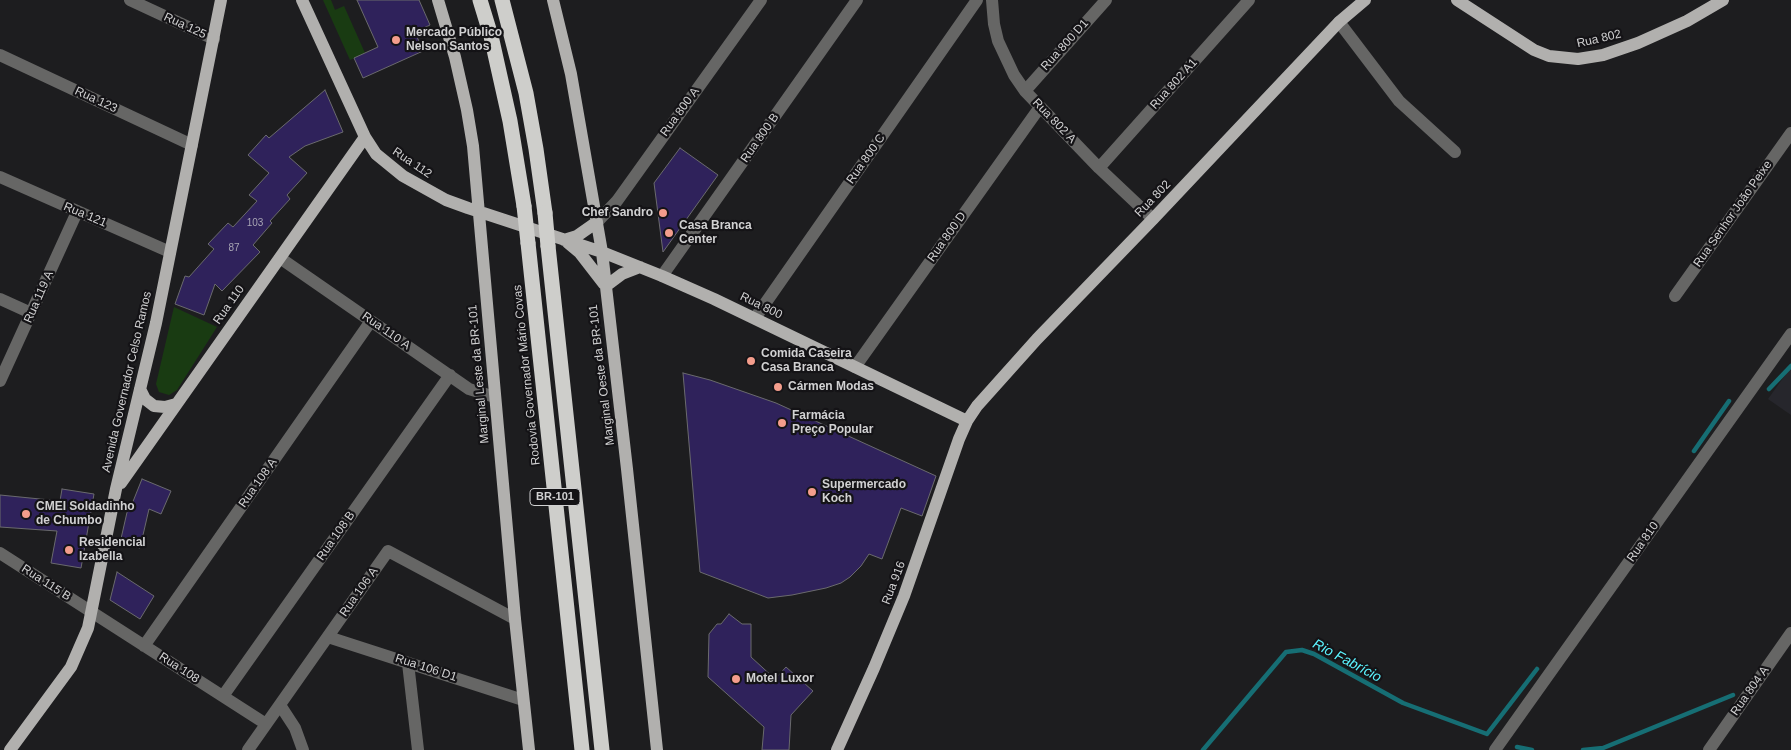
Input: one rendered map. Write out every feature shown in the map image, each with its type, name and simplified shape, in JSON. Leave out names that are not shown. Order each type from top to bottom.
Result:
[{"type":"highway","name":"Rodovia Governador Mário Covas","points":[[480,0],[495,54],[510,121],[524,206],[582,750]]},
{"type":"highway","name":"BR-101","points":[[502,0],[526,93],[545,213],[602,750]]},
{"type":"main road","name":"Avenida Governador Celso Ramos","points":[[10,750],[70,666],[83,642],[92,612],[116,489],[170,252],[222,0]]},
{"type":"main road","name":"Rua 112","points":[[302,0],[365,138],[376,154],[403,176],[446,200],[537,231]]},
{"type":"main road","name":"Marginal Leste da BR-101","points":[[438,0],[455,57],[473,146],[515,618],[529,750]]},
{"type":"main road","name":"Marginal Oeste da BR-101","points":[[552,0],[571,74],[602,252],[657,750]]},
{"type":"main road","name":"Rua 802","points":[[967,421],[977,406],[1037,338],[1153,219],[1339,22],[1364,0]]},
{"type":"main road","name":"Rua 802","points":[[1457,0],[1534,50],[1549,56],[1578,59],[1603,55],[1638,43],[1687,21],[1723,0]]},
{"type":"main road","name":"Rua 110","points":[[116,489],[365,138]]},
{"type":"main road","points":[[564,240],[578,236],[597,222]]},
{"type":"main road","name":"Rua 800","points":[[537,231],[602,252],[662,276],[755,318],[967,421]]},
{"type":"main road","points":[[564,240],[580,253],[606,286],[622,274],[640,268]]},
{"type":"main road","points":[[140,389],[145,399],[154,406],[166,408],[176,404]]},
{"type":"main road","name":"Rua 916","points":[[836,750],[901,604],[951,460],[967,421]]},
{"type":"street","name":"Rua 125","points":[[130,0],[214,39]]},
{"type":"street","name":"Rua 800 A","points":[[597,222],[617,200],[761,0]]},
{"type":"street","name":"Rua 800 B","points":[[662,276],[857,0]]},
{"type":"street","name":"Rua 800 C","points":[[755,318],[977,0]]},
{"type":"street","name":"Rua 802 A","points":[[992,0],[998,41],[1014,75],[1025,91],[1099,168],[1153,219]]},
{"type":"street","name":"Rua 800 D1","points":[[1025,91],[1106,0]]},
{"type":"street","name":"Rua 802 A1","points":[[1099,168],[1249,0]]},
{"type":"street","points":[[1339,22],[1399,101],[1455,152]]},
{"type":"street","name":"Rua 123","points":[[0,55],[192,145]]},
{"type":"street","name":"Rua 800 D","points":[[855,367],[1040,107]]},
{"type":"street","name":"Rua Senhor João Peixe","points":[[1675,296],[1791,133]]},
{"type":"street","name":"Rua 121","points":[[0,177],[170,252]]},
{"type":"street","name":"Rua 119 A","points":[[0,381],[77,212]]},
{"type":"street","name":"Rua 110 A","points":[[280,258],[470,389],[495,397]]},
{"type":"street","points":[[0,299],[31,313]]},
{"type":"street","name":"Rua 108 A","points":[[144,646],[371,321]]},
{"type":"street","name":"Rua 810","points":[[1495,750],[1791,334]]},
{"type":"street","name":"Rua 108 B","points":[[222,696],[450,375]]},
{"type":"street","name":"Rua 106 A","points":[[248,750],[388,551],[515,618]]},
{"type":"street","name":"Rua 115 B","points":[[0,554],[92,612]]},
{"type":"street","name":"Rua 108","points":[[92,612],[266,724]]},
{"type":"street","name":"Rua 804 A","points":[[1709,750],[1791,633]]},
{"type":"street","name":"Rua 106 D1","points":[[328,637],[524,700]]},
{"type":"street","points":[[408,663],[418,750]]},
{"type":"street","points":[[280,705],[295,728],[303,750]]},
{"type":"shaded area","points":[[1791,367],[1791,415],[1768,399]]},
{"type":"green space","points":[[323,0],[331,0],[335,10],[344,6],[365,53],[350,60]]},
{"type":"green space","points":[[174,307],[217,327],[177,390],[169,395],[159,392],[156,384]]},
{"type":"building","name":"Mercado Público Nelson Santos","points":[[357,0],[419,0],[430,25],[415,32],[423,51],[363,78],[354,58],[378,47]]},
{"type":"building","points":[[325,90],[343,132],[305,146],[289,157],[307,173],[287,195],[290,199],[270,221],[272,223],[253,245],[260,252],[222,291],[215,284],[204,315],[175,304],[185,276],[189,277],[214,249],[208,244],[228,223],[233,227],[257,201],[249,195],[269,173],[248,155],[266,135],[269,138]]},
{"type":"building","points":[[680,148],[718,175],[663,252],[654,183]]},
{"type":"building","name":"Supermercado Koch","points":[[683,373],[710,380],[776,403],[936,476],[922,516],[901,508],[882,559],[869,554],[850,577],[841,583],[826,588],[768,598],[700,572]]},
{"type":"building","points":[[142,479],[171,491],[161,514],[149,509],[140,548],[120,543],[128,508],[130,509]]},
{"type":"building","points":[[62,489],[94,494],[81,568],[51,563],[57,531],[0,527],[0,495],[60,501]]},
{"type":"building","points":[[117,572],[154,596],[140,619],[110,600]]},
{"type":"building","points":[[729,614],[742,624],[751,624],[751,657],[775,679],[786,667],[813,691],[791,715],[789,750],[762,750],[764,727],[708,677],[709,634]]},
{"type":"waterway","points":[[1769,389],[1791,366]]},
{"type":"waterway","points":[[1694,451],[1729,401]]},
{"type":"waterway","name":"Rio Fabrício","points":[[1203,750],[1286,652],[1302,650],[1314,654],[1403,703],[1487,734],[1537,669]]},
{"type":"waterway","name":"Rio Fabrício","points":[[1583,750],[1603,748],[1733,695]]},
{"type":"waterway","name":"Rio Fabrício","points":[[1517,747],[1532,750]]},
{"type":"place","name":"Mercado Público Nelson Santos","points":[[396,40]]},
{"type":"place","name":"Chef Sandro","points":[[663,213]]},
{"type":"place","name":"Casa Branca Center","points":[[669,233]]},
{"type":"place","name":"Comida Caseira Casa Branca","points":[[751,361]]},
{"type":"place","name":"Cármen Modas","points":[[778,387]]},
{"type":"place","name":"Farmácia Preço Popular","points":[[782,423]]},
{"type":"place","name":"Supermercado Koch","points":[[812,492]]},
{"type":"place","name":"CMEI Soldadinho de Chumbo","points":[[26,514]]},
{"type":"place","name":"Residencial Izabella","points":[[69,550]]},
{"type":"place","name":"Motel Luxor","points":[[736,679]]}]
